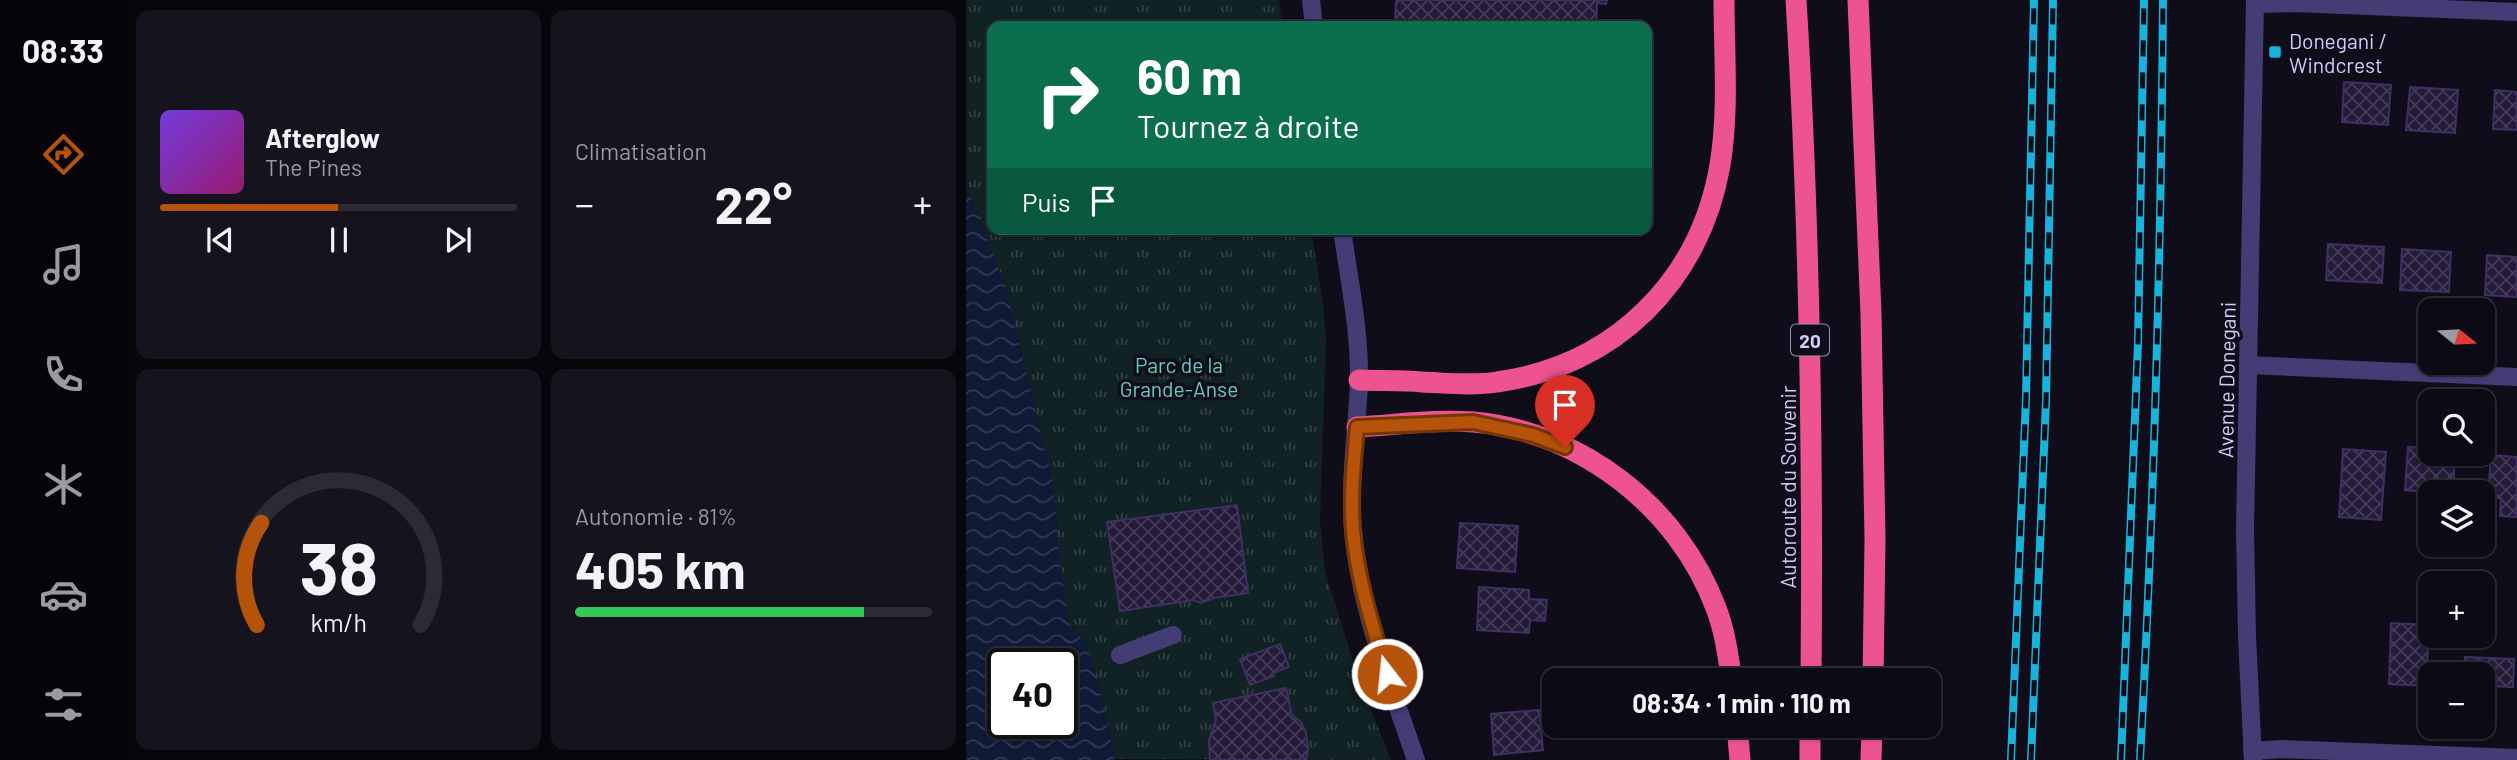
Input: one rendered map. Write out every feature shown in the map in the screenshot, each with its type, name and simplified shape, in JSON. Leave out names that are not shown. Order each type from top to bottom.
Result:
[{"type":"highway","points":[[1359,380],[1466,384],[1523,378],[1553,370],[1604,346],[1649,307],[1670,284],[1688,257],[1712,197],[1720,166],[1724,134],[1724,0]]},
{"type":"highway","name":"Autoroute du Souvenir","points":[[1796,0],[1809,290],[1811,668]]},
{"type":"highway","points":[[1858,0],[1871,314],[1875,539],[1873,668]]},
{"type":"highway","points":[[1357,427],[1473,422],[1533,435],[1595,462],[1646,502],[1688,552],[1716,608],[1725,636],[1730,668]]},
{"type":"highway","points":[[1738,738],[1740,760]]},
{"type":"highway","points":[[1810,738],[1810,760]]},
{"type":"highway","points":[[1871,760],[1872,738]]},
{"type":"street","points":[[1311,0],[1313,21]]},
{"type":"street","points":[[2255,2],[2517,12]]},
{"type":"street","name":"Avenue Donegani","points":[[2252,756],[2245,582],[2255,2]]},
{"type":"street","points":[[1343,235],[1355,322],[1359,380],[1352,490],[1357,559],[1371,617],[1416,760]]},
{"type":"street","points":[[2249,365],[2517,377]]},
{"type":"street","points":[[1120,655],[1173,635]]},
{"type":"street","points":[[2252,756],[2282,749],[2517,758]]},
{"type":"green space","name":"Parc de la Grande-Anse","points":[[966,0],[1279,0],[1281,21],[987,21],[987,235],[1312,235],[1326,342],[1320,521],[1325,571],[1358,677],[1391,760],[1115,759],[1098,681],[1086,644],[1068,622],[1054,487],[1004,282],[966,185]]},
{"type":"water","points":[[966,185],[1004,282],[1054,487],[1068,622],[1086,644],[1098,681],[1115,760],[966,760]]},
{"type":"building","points":[[1396,0],[1607,0],[1606,4],[1597,3],[1596,21],[1395,21]]},
{"type":"building","points":[[2344,82],[2391,85],[2388,125],[2342,122]]},
{"type":"building","points":[[2410,87],[2458,90],[2455,133],[2406,130]]},
{"type":"building","points":[[2495,90],[2517,92],[2517,130],[2493,129]]},
{"type":"building","points":[[2328,244],[2384,247],[2382,283],[2326,280]]},
{"type":"building","points":[[2402,249],[2451,252],[2449,292],[2400,290]]},
{"type":"building","points":[[2487,255],[2517,257],[2517,297],[2485,295]]},
{"type":"building","points":[[2408,447],[2418,447],[2418,466],[2454,466],[2454,480],[2418,480],[2418,491],[2405,490]]},
{"type":"building","points":[[2343,449],[2386,452],[2381,520],[2339,517]]},
{"type":"building","points":[[2495,455],[2517,457],[2517,517],[2500,516],[2501,498],[2495,498],[2495,480],[2489,480],[2490,466],[2495,466]]},
{"type":"building","points":[[1237,505],[1248,593],[1214,598],[1201,603],[1193,600],[1120,611],[1107,522]]},
{"type":"building","points":[[1460,523],[1518,526],[1515,572],[1457,568]]},
{"type":"building","points":[[1479,587],[1529,590],[1529,599],[1547,600],[1545,621],[1530,620],[1529,633],[1477,630]]},
{"type":"building","points":[[2391,623],[2418,624],[2418,648],[2428,648],[2427,662],[2418,662],[2418,686],[2389,684]]},
{"type":"building","points":[[1280,644],[1289,667],[1250,685],[1240,659]]},
{"type":"building","points":[[2465,657],[2514,659],[2513,687],[2495,686],[2495,662],[2465,662]]},
{"type":"building","points":[[1286,688],[1292,715],[1301,722],[1306,732],[1306,760],[1210,760],[1209,740],[1216,720],[1213,703]]},
{"type":"building","points":[[1539,710],[1543,750],[1494,755],[1491,714]]},
{"type":"railway","points":[[2011,760],[2026,398],[2034,0]]},
{"type":"railway","points":[[2031,760],[2046,401],[2053,0]]},
{"type":"railway","points":[[2121,760],[2138,343],[2144,0]]},
{"type":"railway","points":[[2140,760],[2156,380],[2163,0]]},
{"type":"place","name":"Donegani / Windcrest","points":[[2275,52]]},
{"type":"route","points":[[1387,674],[1366,600],[1353,531],[1352,490],[1357,427],[1473,422],[1504,427],[1565,447]]}]
